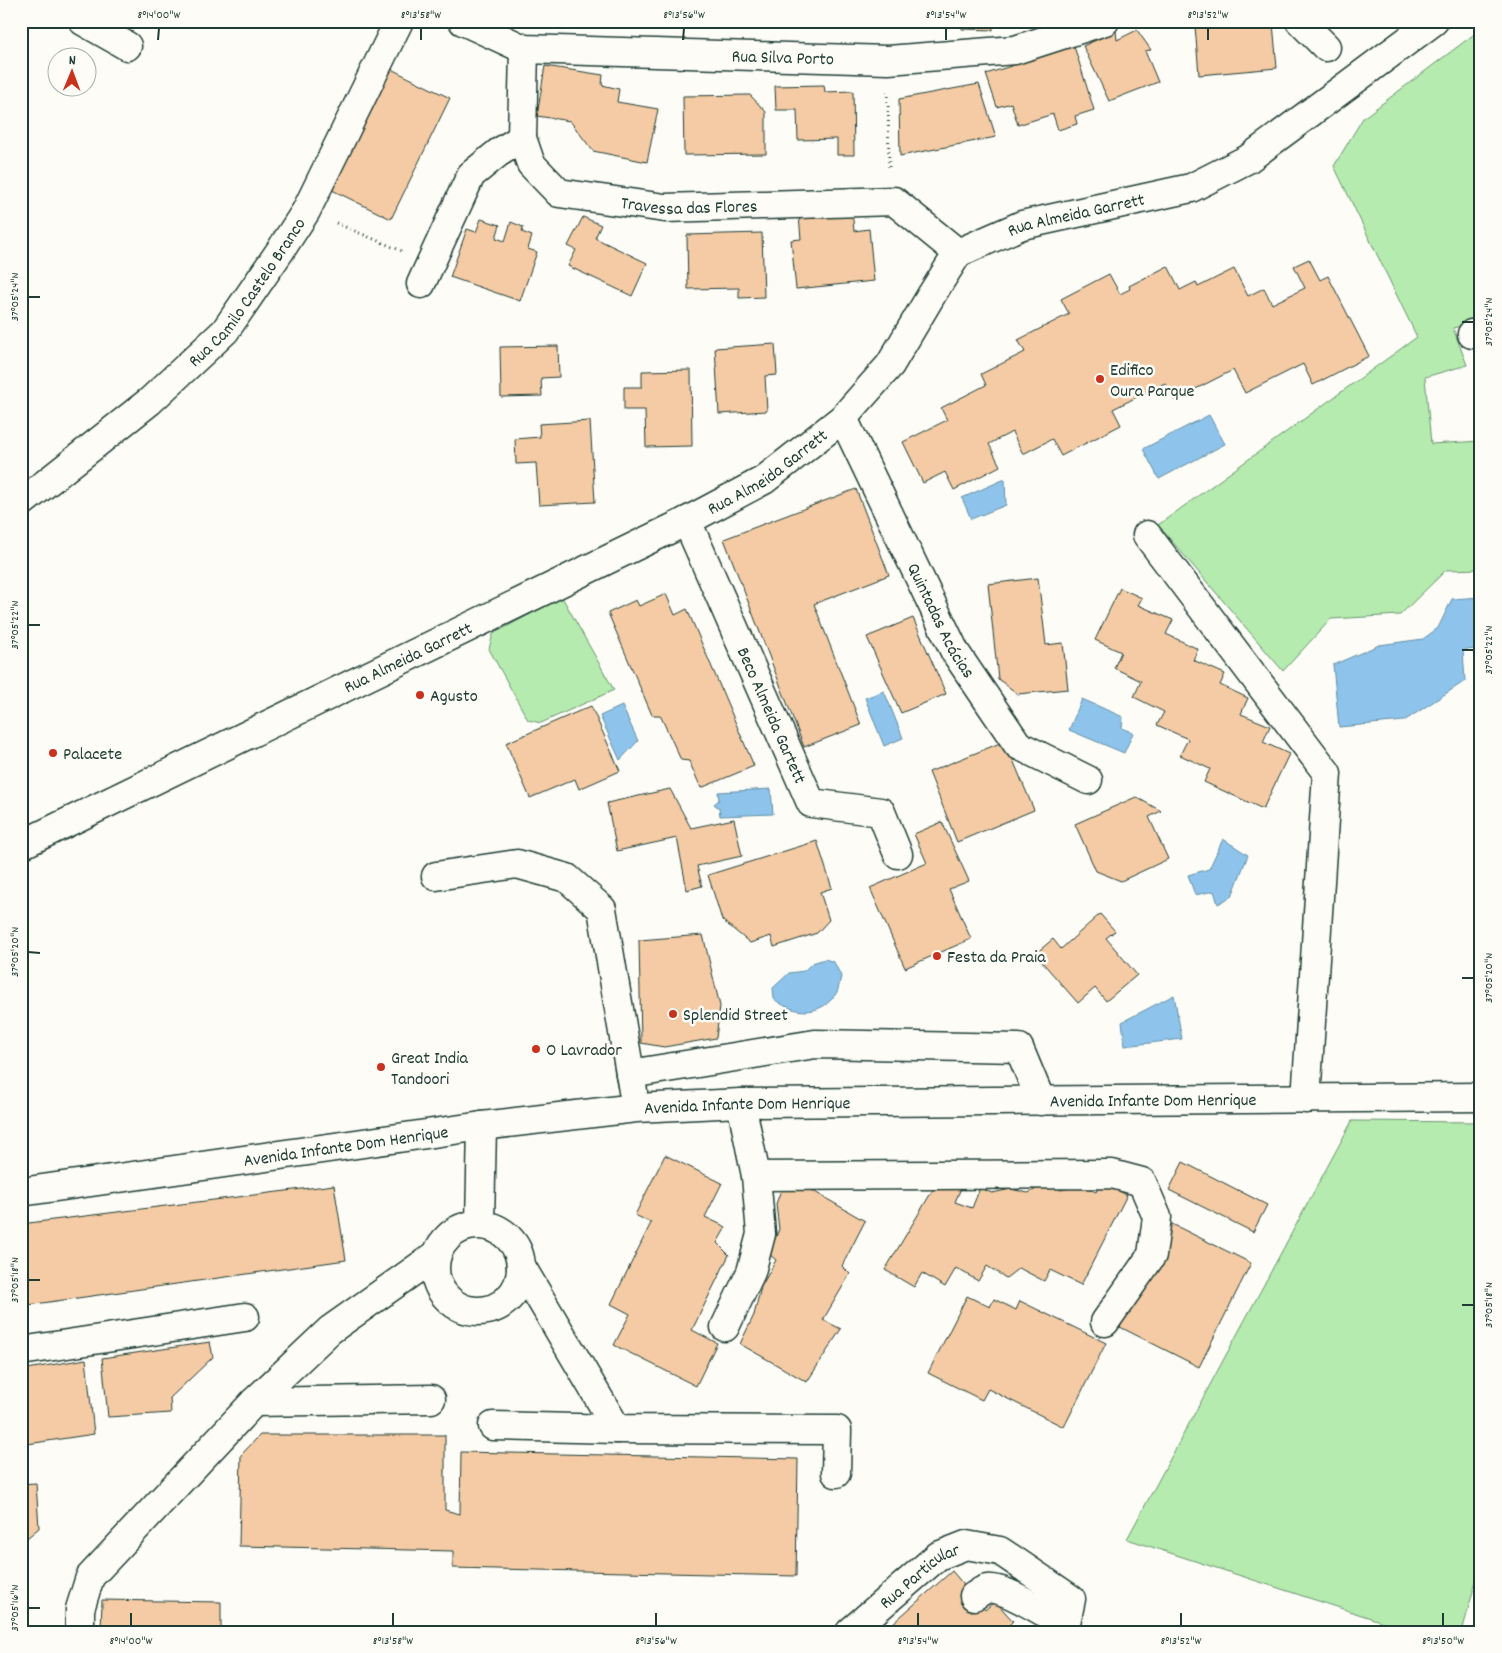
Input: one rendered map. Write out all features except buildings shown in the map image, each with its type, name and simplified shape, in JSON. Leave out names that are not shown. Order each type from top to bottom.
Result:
[{"type":"street","points":[[83,21],[127,46]]},
{"type":"street","name":"Rua Camilo Castelo Branco","points":[[21,503],[150,401],[225,331],[306,211],[399,21]]},
{"type":"street","name":"Rua Silva Porto","points":[[463,21],[524,49],[888,60],[1015,50],[1105,21]]},
{"type":"street","points":[[1300,21],[1326,47]]},
{"type":"street","name":"Rua Almeida Garrett","points":[[21,845],[687,521],[764,480],[843,418],[890,365],[958,253],[1022,225],[1191,188],[1248,159],[1434,21]]},
{"type":"street","name":"Travessa das Flores","points":[[524,49],[522,138],[530,164],[559,193],[665,208],[889,201]]},
{"type":"street","points":[[426,274],[471,175],[498,153],[522,138]]},
{"type":"street","points":[[889,201],[894,201],[958,253]]},
{"type":"street","name":"Quintadas Acácias","points":[[843,418],[955,652],[1018,745],[1088,780]]},
{"type":"street","name":"Beco Almeida Gartett","points":[[687,521],[811,803],[881,812],[898,854]]},
{"type":"street","points":[[1147,535],[1327,773],[1306,1099]]},
{"type":"street","points":[[436,876],[517,864],[567,878],[602,909],[636,1108]]},
{"type":"street","points":[[630,1074],[815,1044],[1019,1048],[1041,1101]]},
{"type":"street","name":"Avenida Infante Dom Henrique","points":[[21,1192],[482,1126],[636,1108],[741,1103],[1481,1097]]},
{"type":"street","points":[[725,1327],[751,1272],[761,1234],[756,1176],[741,1103]]},
{"type":"street","points":[[480,1224],[482,1126]]},
{"type":"street","points":[[756,1176],[1112,1174],[1142,1182],[1157,1218],[1152,1254],[1105,1322]]},
{"type":"street","points":[[521,1266],[519,1282],[512,1294],[502,1304],[479,1311],[461,1307],[445,1296],[435,1277],[436,1255],[444,1240],[458,1229],[480,1224],[502,1231],[517,1249],[521,1266],[617,1429]]},
{"type":"street","points":[[80,1632],[80,1609],[90,1578],[254,1402],[330,1330],[436,1255]]},
{"type":"street","points":[[21,1351],[245,1316]]},
{"type":"street","points":[[254,1402],[432,1399]]},
{"type":"street","points":[[493,1426],[617,1429],[837,1430],[836,1472]]},
{"type":"street","name":"Rua Particular","points":[[850,1632],[938,1556],[966,1545],[1000,1552],[1072,1599],[1065,1628]]},
{"type":"street","points":[[974,1596],[985,1589],[995,1588],[1007,1593],[1065,1628]]},
{"type":"path","points":[[888,60],[889,201]]},
{"type":"path","points":[[306,211],[426,274]]},
{"type":"green space","points":[[1481,29],[1481,321],[1453,328],[1467,365],[1425,377],[1431,444],[1481,441],[1481,569],[1446,570],[1400,615],[1331,619],[1283,671],[1158,525],[1417,337],[1334,166],[1363,118]]},
{"type":"green space","points":[[562,597],[614,690],[541,723],[528,720],[489,649],[493,634]]},
{"type":"green space","points":[[1352,1121],[1481,1122],[1481,1562],[1462,1632],[1414,1632],[1127,1539]]},
{"type":"water","points":[[1209,415],[1225,444],[1159,479],[1143,449]]},
{"type":"water","points":[[1005,479],[1006,505],[971,519],[962,498]]},
{"type":"water","points":[[1481,597],[1481,649],[1463,650],[1465,681],[1404,721],[1339,727],[1333,665],[1379,645],[1423,639],[1438,628],[1452,599]]},
{"type":"water","points":[[884,691],[903,738],[884,746],[865,698]]},
{"type":"water","points":[[1082,699],[1123,717],[1122,728],[1133,733],[1124,753],[1069,730]]},
{"type":"water","points":[[622,706],[638,741],[620,760],[600,716]]},
{"type":"water","points":[[771,789],[773,814],[720,816],[719,808],[714,804],[719,800],[718,792]]},
{"type":"water","points":[[1223,839],[1248,855],[1232,896],[1218,904],[1214,891],[1195,895],[1188,875],[1209,869]]},
{"type":"water","points":[[825,959],[834,962],[841,976],[837,992],[824,1006],[807,1011],[799,1010],[790,1008],[774,999],[773,988],[789,973],[804,971],[812,963]]},
{"type":"water","points":[[1174,995],[1182,1039],[1125,1046],[1122,1022]]},
{"type":"place","name":"Edifico Oura Parque","points":[[1100,379]]},
{"type":"place","name":"Agusto","points":[[420,695]]},
{"type":"place","name":"Palacete","points":[[53,753]]},
{"type":"place","name":"Festa da Praia","points":[[937,956]]},
{"type":"place","name":"Splendid Street","points":[[673,1014]]},
{"type":"place","name":"O Lavrador","points":[[536,1049]]},
{"type":"place","name":"Great India Tandoori","points":[[381,1067]]}]
